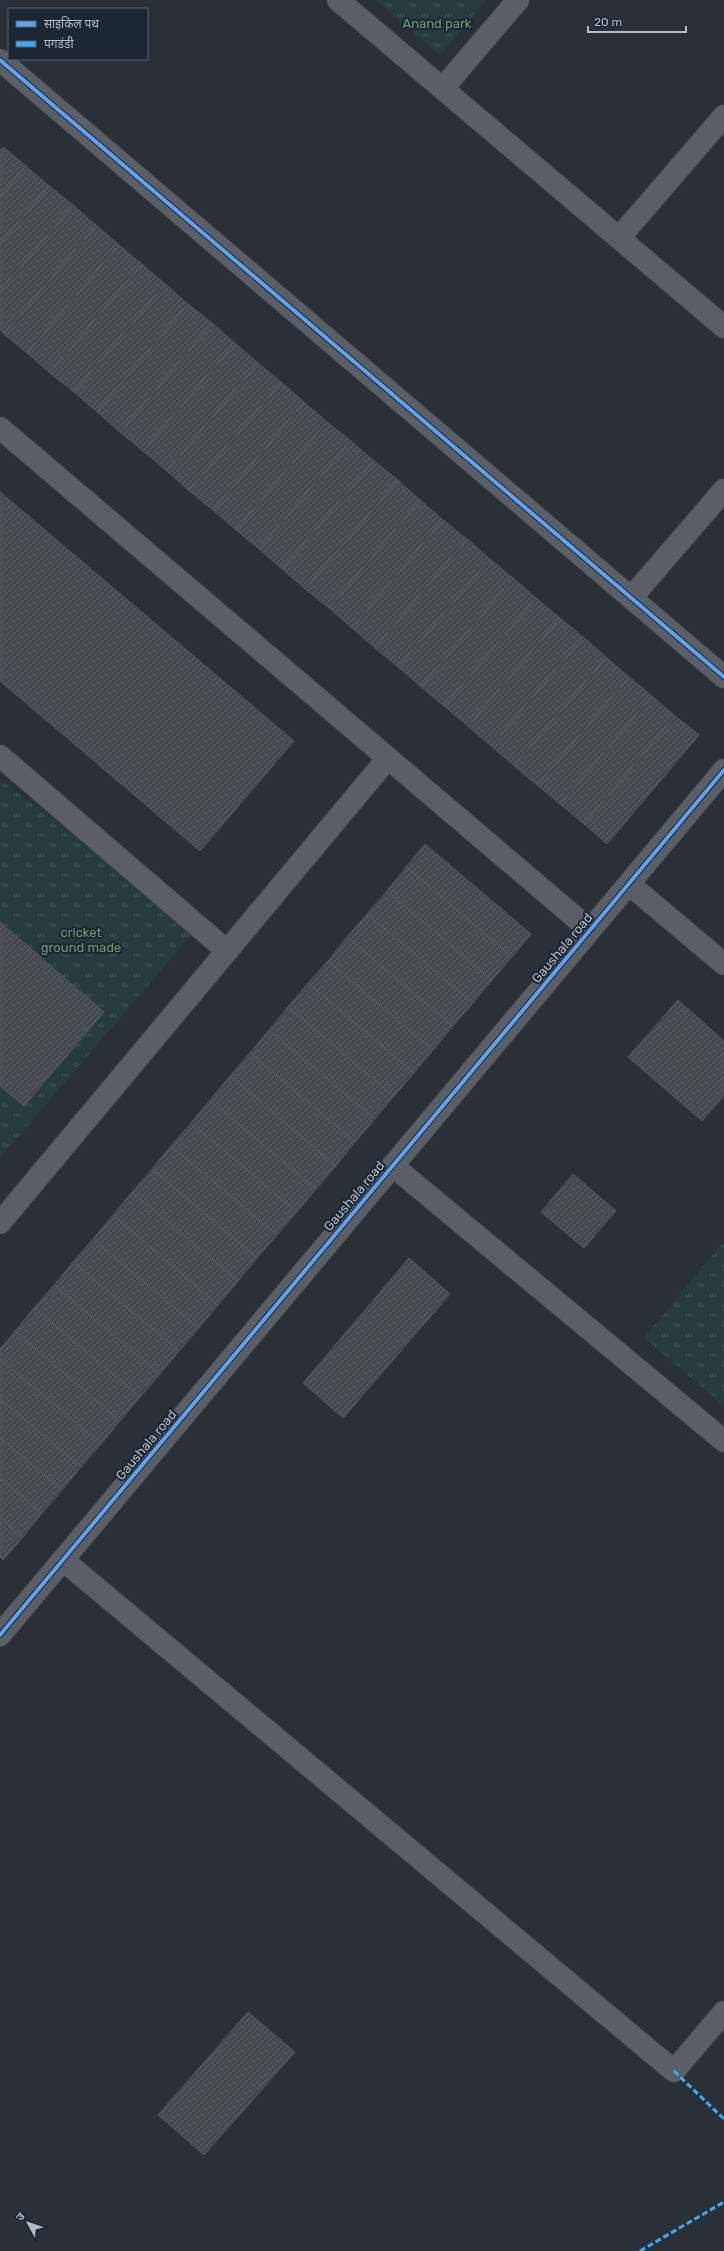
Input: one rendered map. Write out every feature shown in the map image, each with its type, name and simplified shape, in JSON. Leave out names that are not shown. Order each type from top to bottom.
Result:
[{"type":"street","points":[[338,0],[724,327]]},
{"type":"street","points":[[443,88],[518,0]]},
{"type":"street","points":[[0,60],[724,677]]},
{"type":"street","points":[[619,238],[724,116]]},
{"type":"street","points":[[0,428],[590,930]]},
{"type":"street","points":[[631,598],[724,490]]},
{"type":"street","points":[[0,756],[227,951]]},
{"type":"street","points":[[0,1223],[388,758]]},
{"type":"street","name":"Gaushala road","points":[[0,1636],[724,770]]},
{"type":"street","points":[[629,884],[724,964]]},
{"type":"street","points":[[393,1166],[724,1441]]},
{"type":"street","points":[[63,1560],[674,2071],[724,2012]]},
{"type":"green space","name":"Anand park","points":[[375,0],[486,0],[440,55]]},
{"type":"green space","name":"cricket ground made","points":[[0,779],[199,926],[0,1158]]},
{"type":"green space","points":[[724,1241],[724,1406],[644,1338]]},
{"type":"building","points":[[3,147],[26,166],[0,197],[0,150]]},
{"type":"building","points":[[26,166],[49,186],[0,244],[0,197]]},
{"type":"building","points":[[49,186],[73,205],[0,291],[0,244]]},
{"type":"building","points":[[73,205],[96,225],[4,334],[0,330],[0,291]]},
{"type":"building","points":[[96,225],[119,245],[27,353],[4,334]]},
{"type":"building","points":[[119,245],[142,264],[50,373],[27,353]]},
{"type":"building","points":[[142,264],[165,284],[74,392],[50,373]]},
{"type":"building","points":[[165,284],[188,304],[97,412],[74,392]]},
{"type":"building","points":[[188,304],[212,323],[120,432],[97,412]]},
{"type":"building","points":[[212,323],[235,343],[143,451],[120,432]]},
{"type":"building","points":[[235,343],[258,363],[167,471],[143,451]]},
{"type":"building","points":[[258,363],[281,382],[189,491],[167,471]]},
{"type":"building","points":[[281,382],[304,402],[213,510],[189,491]]},
{"type":"building","points":[[304,402],[327,422],[236,530],[213,510]]},
{"type":"building","points":[[327,422],[351,441],[259,549],[236,530]]},
{"type":"building","points":[[351,441],[374,461],[282,569],[259,549]]},
{"type":"building","points":[[374,461],[398,480],[305,589],[282,569]]},
{"type":"building","points":[[398,480],[420,500],[329,608],[305,589]]},
{"type":"building","points":[[0,492],[294,741],[200,851],[0,681]]},
{"type":"building","points":[[420,500],[443,520],[352,628],[329,608]]},
{"type":"building","points":[[443,520],[467,539],[375,648],[352,628]]},
{"type":"building","points":[[467,539],[490,559],[398,667],[375,648]]},
{"type":"building","points":[[490,559],[513,578],[421,687],[398,667]]},
{"type":"building","points":[[513,578],[536,598],[444,706],[421,687]]},
{"type":"building","points":[[536,598],[560,618],[468,726],[444,706]]},
{"type":"building","points":[[560,618],[583,637],[491,746],[468,726]]},
{"type":"building","points":[[583,637],[606,657],[514,766],[491,746]]},
{"type":"building","points":[[606,657],[629,677],[537,785],[514,766]]},
{"type":"building","points":[[629,677],[652,696],[560,804],[537,785]]},
{"type":"building","points":[[652,696],[675,716],[584,824],[560,804]]},
{"type":"building","points":[[675,716],[699,735],[607,844],[584,824]]},
{"type":"building","points":[[425,844],[531,934],[512,957],[406,867]]},
{"type":"building","points":[[406,867],[512,957],[492,980],[387,891]]},
{"type":"building","points":[[387,891],[492,980],[473,1003],[367,914]]},
{"type":"building","points":[[367,914],[473,1003],[453,1026],[347,937]]},
{"type":"building","points":[[0,922],[104,1012],[24,1106],[0,1086]]},
{"type":"building","points":[[347,937],[453,1026],[433,1050],[328,961]]},
{"type":"building","points":[[328,961],[433,1050],[414,1073],[308,983]]},
{"type":"building","points":[[308,983],[414,1073],[394,1096],[288,1007]]},
{"type":"building","points":[[678,1000],[724,1041],[724,1096],[702,1121],[628,1057]]},
{"type":"building","points":[[288,1007],[394,1096],[375,1119],[269,1030]]},
{"type":"building","points":[[269,1030],[375,1119],[355,1142],[250,1053]]},
{"type":"building","points":[[250,1053],[355,1142],[336,1166],[230,1076]]},
{"type":"building","points":[[230,1076],[336,1166],[316,1189],[210,1100]]},
{"type":"building","points":[[210,1100],[316,1189],[297,1212],[191,1123]]},
{"type":"building","points":[[191,1123],[297,1212],[277,1235],[171,1146]]},
{"type":"building","points":[[171,1146],[277,1235],[257,1258],[152,1169]]},
{"type":"building","points":[[152,1169],[257,1258],[238,1281],[132,1192]]},
{"type":"building","points":[[573,1174],[616,1211],[584,1248],[541,1212]]},
{"type":"building","points":[[132,1192],[238,1281],[218,1305],[113,1215]]},
{"type":"building","points":[[113,1215],[218,1305],[199,1328],[93,1239]]},
{"type":"building","points":[[93,1239],[199,1328],[179,1351],[73,1262]]},
{"type":"building","points":[[409,1258],[450,1294],[343,1418],[303,1383]]},
{"type":"building","points":[[73,1262],[179,1351],[160,1374],[54,1285]]},
{"type":"building","points":[[54,1285],[160,1374],[140,1397],[34,1308]]},
{"type":"building","points":[[34,1308],[140,1397],[120,1421],[15,1331]]},
{"type":"building","points":[[15,1331],[120,1421],[101,1444],[0,1359],[0,1349]]},
{"type":"building","points":[[0,1359],[101,1444],[81,1467],[0,1399]]},
{"type":"building","points":[[0,1399],[81,1467],[62,1490],[0,1438]]},
{"type":"building","points":[[0,1438],[62,1490],[42,1513],[0,1478]]},
{"type":"building","points":[[0,1478],[42,1513],[23,1537],[0,1517]]},
{"type":"building","points":[[0,1517],[23,1537],[3,1560],[0,1557]]},
{"type":"building","points":[[248,2012],[295,2052],[204,2155],[158,2115]]},
{"type":"marked path","points":[[674,2071],[724,2119]]},
{"type":"marked path","points":[[640,2251],[724,2202]]},
{"type":"cycle path","points":[[0,60],[724,677]]},
{"type":"cycle path","points":[[0,1635],[724,770]]}]
